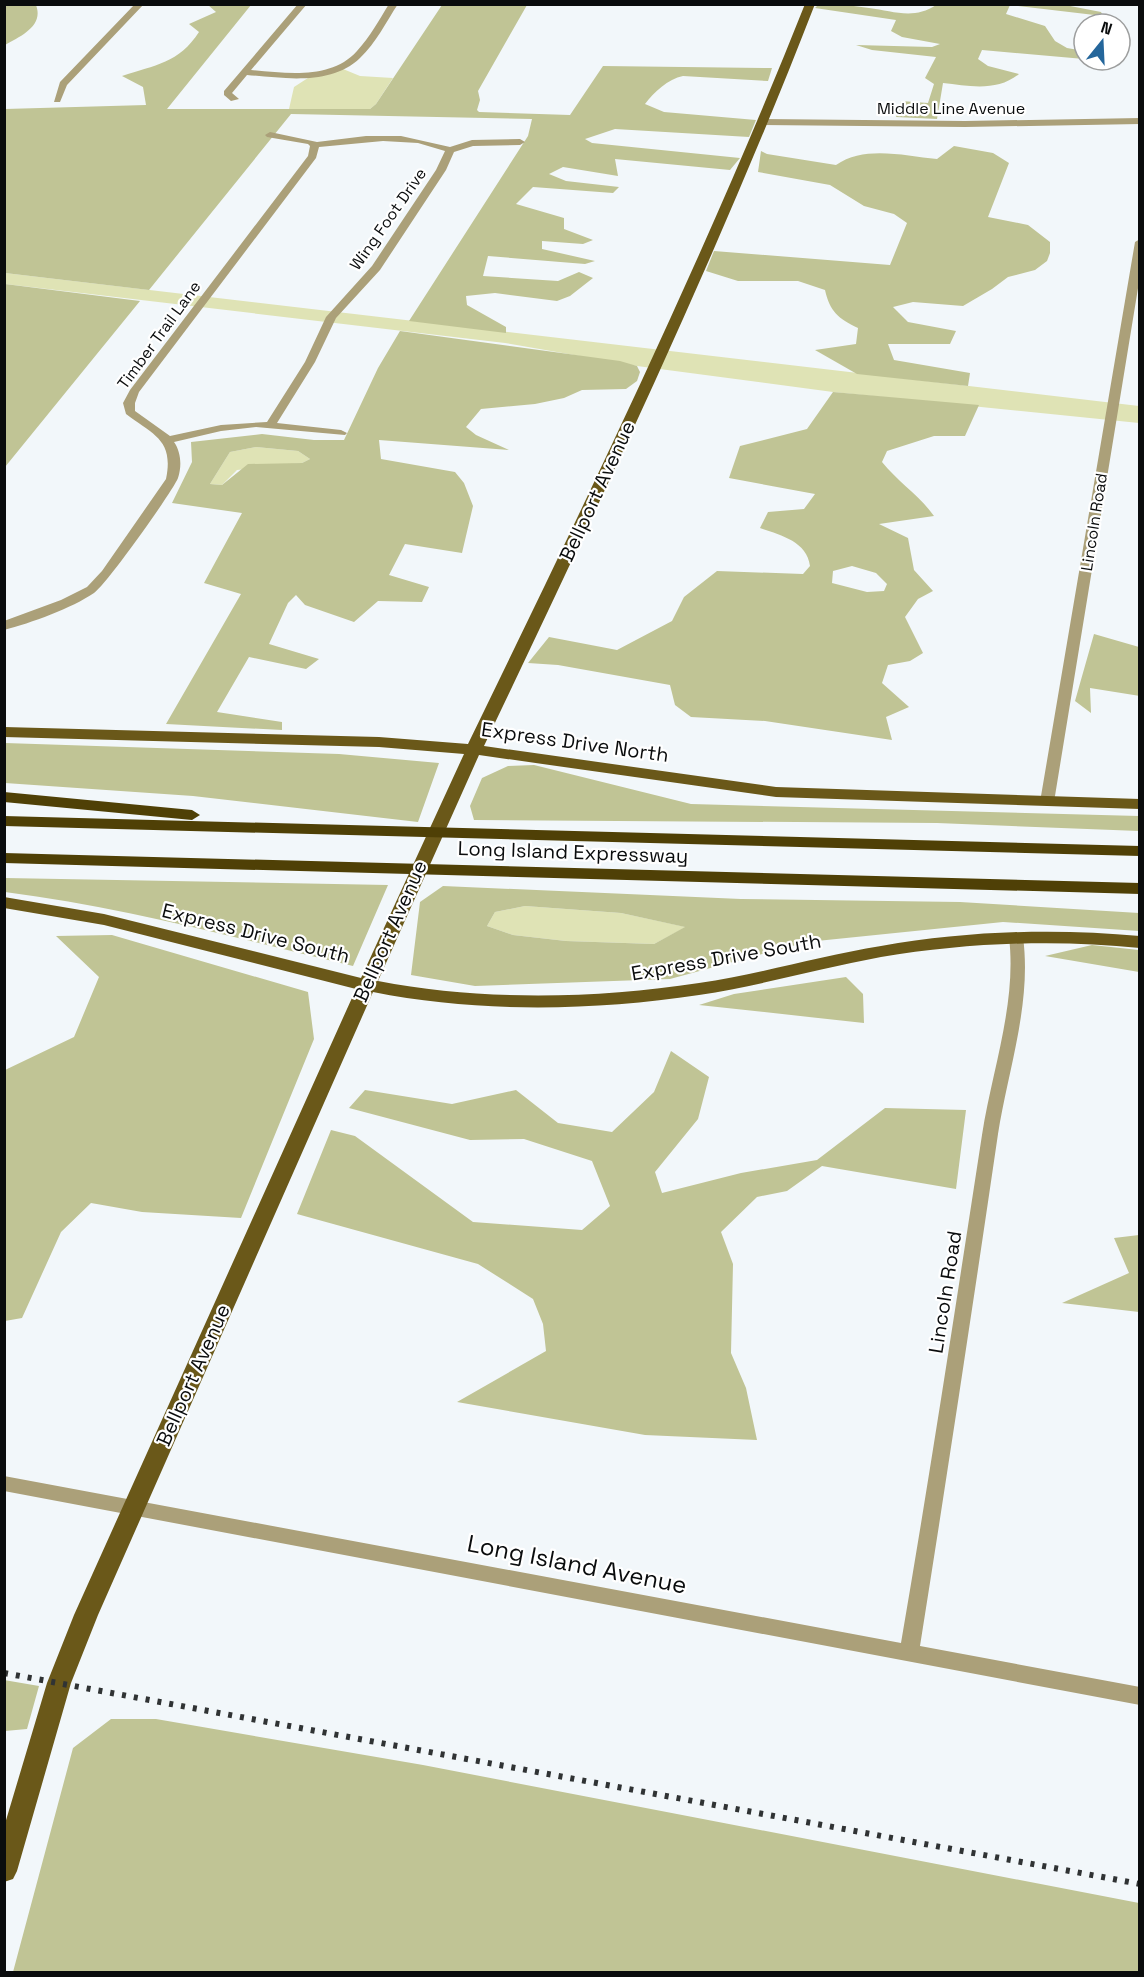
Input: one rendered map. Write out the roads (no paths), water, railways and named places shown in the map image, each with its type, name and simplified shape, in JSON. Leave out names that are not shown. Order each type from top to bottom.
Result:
[{"type":"highway","points":[[4,798],[235,818],[286,829]]},
{"type":"highway","name":"Long Island Expressway","points":[[4,821],[1140,851]]},
{"type":"highway","name":"Long Island Expressway","points":[[4,858],[1134,889]]},
{"type":"main road","name":"Bellport Avenue","points":[[4,1871],[58,1683],[405,897],[473,749],[562,566],[764,123],[810,4]]},
{"type":"main road","name":"Express Drive North","points":[[4,732],[356,741],[473,749],[776,792],[1140,804]]},
{"type":"main road","name":"Express Drive South","points":[[4,902],[97,917],[367,985],[423,993],[502,999],[571,1000],[631,997],[720,985],[902,948],[1016,937],[1140,942]]},
{"type":"street","points":[[57,100],[63,84],[140,4]]},
{"type":"street","points":[[234,99],[227,93],[303,4]]},
{"type":"street","points":[[245,72],[294,76],[329,71],[344,65],[356,57],[394,4]]},
{"type":"street","name":"Middle Line Avenue","points":[[764,123],[965,124],[1140,121]]},
{"type":"street","points":[[270,135],[297,138],[315,145],[347,140],[387,139],[432,144],[450,150],[471,142],[520,142]]},
{"type":"street","name":"Timber Trail Lane","points":[[169,440],[130,412],[129,403],[134,392],[306,166],[313,156],[315,145]]},
{"type":"street","name":"Wing Foot Drive","points":[[271,424],[310,362],[331,317],[376,267],[441,170],[450,150]]},
{"type":"street","name":"Lincoln Road","points":[[1047,802],[1140,242]]},
{"type":"street","points":[[4,626],[66,603],[91,590],[106,573],[172,479],[176,464],[169,440],[221,428],[271,424],[341,433]]},
{"type":"street","name":"Lincoln Road","points":[[909,1653],[1000,1074],[1020,972],[1020,954],[1016,937]]},
{"type":"street","name":"Long Island Avenue","points":[[4,1483],[1140,1696]]},
{"type":"railway","points":[[4,1673],[1140,1884]]}]
